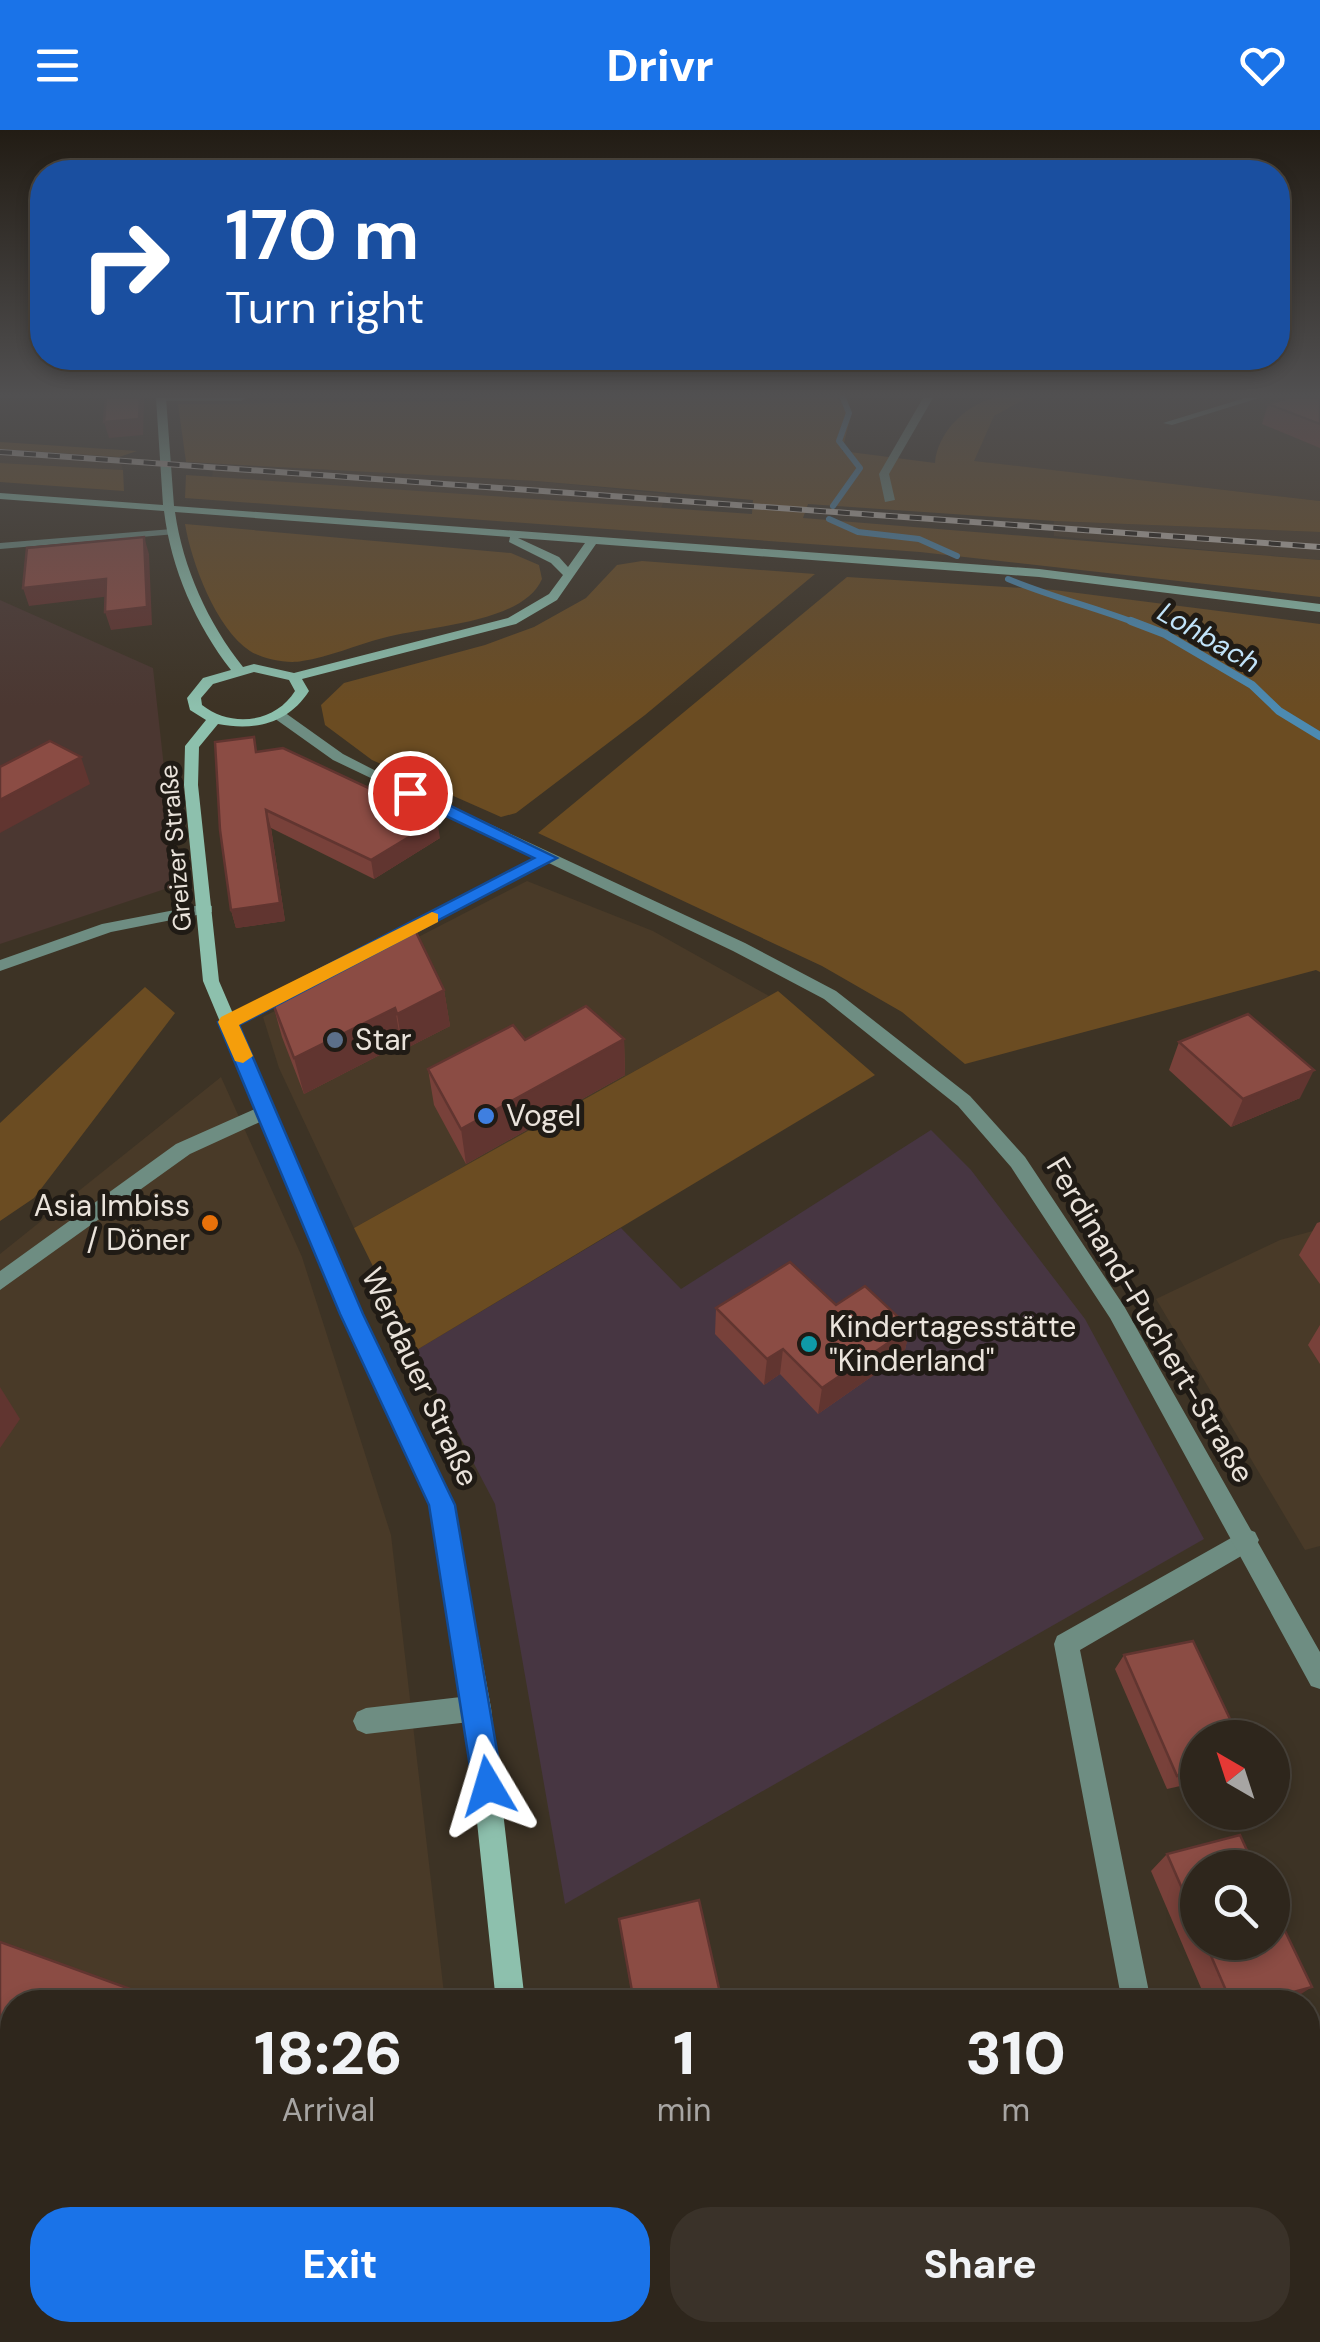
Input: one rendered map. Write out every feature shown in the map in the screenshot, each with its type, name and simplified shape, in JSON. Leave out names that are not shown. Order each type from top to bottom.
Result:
[{"type":"main road","points":[[67,501],[1040,574],[1320,608]]},
{"type":"main road","points":[[169,501],[172,532],[182,564],[223,652],[238,670]]},
{"type":"main road","points":[[495,533],[542,552],[570,575]]},
{"type":"main road","points":[[294,677],[302,691],[299,700],[279,714],[246,722],[214,720],[202,714],[194,698],[208,681],[238,670],[270,669],[294,677],[512,620],[553,597],[593,540]]},
{"type":"main road","name":"Greizer Straße","points":[[211,981],[191,785],[192,746],[214,720]]},
{"type":"main road","name":"Werdauer Straße","points":[[211,981],[352,1314],[442,1505],[478,1708],[510,1990]]},
{"type":"street","points":[[2,550],[172,532]]},
{"type":"street","name":"Ferdinand-Puchert-Straße","points":[[279,714],[338,757],[739,947],[830,995],[964,1101],[1018,1162],[1117,1312],[1320,1677]]},
{"type":"street","points":[[228,1022],[548,858]]},
{"type":"street","points":[[0,966],[108,928],[206,909]]},
{"type":"street","points":[[0,1282],[183,1149],[266,1110]]},
{"type":"street","points":[[1134,1990],[1066,1644],[1246,1540]]},
{"type":"street","points":[[366,1721],[478,1708]]},
{"type":"shaded area","points":[[229,501],[567,501],[752,514],[753,501],[1320,501],[1320,532],[1054,521],[808,504],[803,518],[1320,560],[1320,597],[920,552]]},
{"type":"shaded area","points":[[553,501],[664,501],[661,508]]},
{"type":"shaded area","points":[[1054,521],[1320,532],[1320,560],[1054,536]]},
{"type":"shaded area","points":[[185,524],[511,553],[539,565],[542,579],[515,606],[494,614],[383,638],[312,659],[283,661],[250,651],[226,627],[199,575]]},
{"type":"shaded area","points":[[642,561],[815,574],[645,715],[516,813],[501,817],[372,760],[325,725],[321,705],[344,683],[485,645],[534,627],[586,598],[617,565]]},
{"type":"shaded area","points":[[847,577],[1054,590],[1320,624],[1320,972],[965,1064],[902,1012],[822,966],[538,833]]},
{"type":"shaded area","points":[[0,600],[153,668],[177,885],[0,944]]},
{"type":"shaded area","points":[[527,881],[653,931],[769,996],[354,1228],[279,1068],[263,1017]]},
{"type":"shaded area","points":[[145,987],[175,1013],[34,1198],[0,1221],[0,1123]]},
{"type":"shaded area","points":[[778,991],[875,1075],[415,1351],[354,1228]]},
{"type":"shaded area","points":[[221,1077],[302,1257],[391,1535],[444,1990],[0,1990],[0,1254]]},
{"type":"shaded area","points":[[931,1130],[971,1170],[1085,1319],[1204,1539],[565,1904],[495,1504],[415,1351],[621,1228],[681,1289]]},
{"type":"shaded area","points":[[1320,1229],[1320,1546],[1305,1550],[1156,1299],[1280,1240]]},
{"type":"building","points":[[144,537],[147,607],[105,612],[106,579],[23,588],[27,548]]},
{"type":"building","points":[[254,737],[256,752],[283,748],[437,820],[371,860],[266,810],[280,903],[231,910],[220,830],[215,742]]},
{"type":"building","points":[[50,741],[81,757],[0,800],[0,767]]},
{"type":"building","points":[[414,928],[444,990],[397,1014],[395,1008],[294,1058],[272,1001]]},
{"type":"building","points":[[586,1006],[624,1039],[461,1129],[428,1069],[513,1025],[525,1040]]},
{"type":"building","points":[[1248,1014],[1314,1070],[1243,1099],[1179,1042]]},
{"type":"building","points":[[790,1262],[836,1305],[865,1286],[910,1328],[822,1388],[783,1349],[767,1359],[716,1308]]},
{"type":"building","points":[[1193,1641],[1230,1720],[1180,1720],[1180,1775],[1177,1776],[1124,1655]]},
{"type":"building","points":[[1240,1835],[1247,1850],[1182,1850]]},
{"type":"building","points":[[1180,1851],[1180,1884],[1167,1854]]},
{"type":"building","points":[[699,1900],[719,1990],[632,1990],[619,1919]]},
{"type":"building","points":[[1290,1941],[1312,1987],[1301,1990],[1226,1990],[1213,1960],[1290,1960]]},
{"type":"building","points":[[0,1942],[133,1990],[0,1990]]},
{"type":"waterway","name":"Lohbach","points":[[833,506],[836,501]]},
{"type":"waterway","name":"Lohbach","points":[[829,519],[858,532],[919,539],[957,556]]},
{"type":"waterway","name":"Lohbach","points":[[1008,579],[1138,624]]},
{"type":"waterway","name":"Lohbach","points":[[1131,621],[1165,634],[1252,685],[1279,711],[1320,736]]},
{"type":"railway","points":[[684,501],[1320,547]]},
{"type":"slow traffic","points":[[243,1056],[228,1022],[432,918]]},
{"type":"place","name":"Star","points":[[335,1040]]},
{"type":"place","name":"Vogel","points":[[486,1116]]},
{"type":"place","name":"Asia Imbiss / Döner","points":[[210,1223]]},
{"type":"place","name":"Kindertagesstätte \"Kinderland\"","points":[[809,1344]]},
{"type":"route","points":[[410,793],[548,858],[228,1022],[352,1314],[442,1505],[488,1786]]}]
